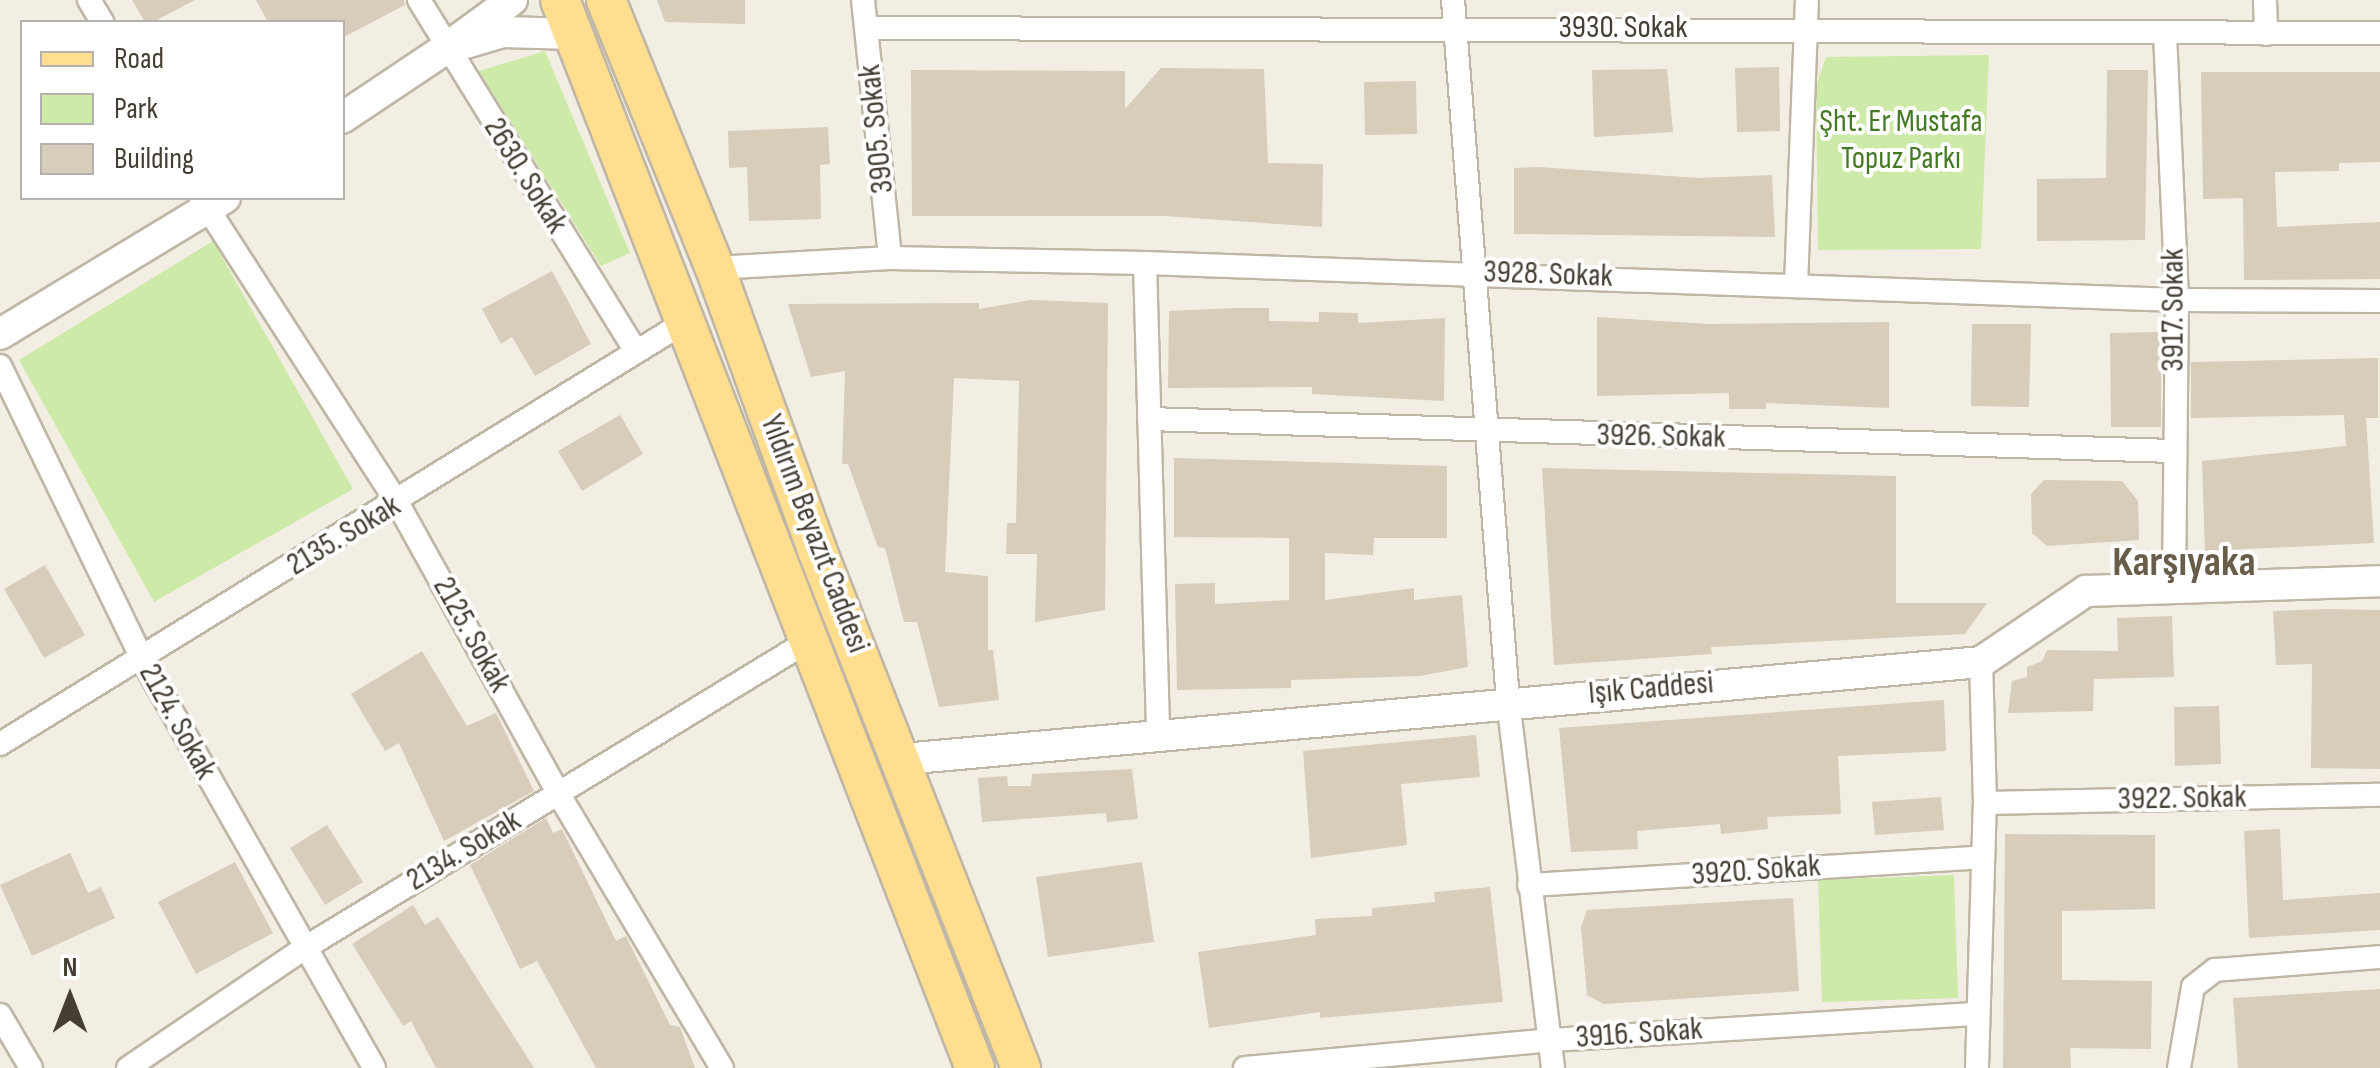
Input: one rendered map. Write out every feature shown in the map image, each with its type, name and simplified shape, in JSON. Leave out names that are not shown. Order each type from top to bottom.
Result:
[{"type":"main road","name":"Yıldırım Beyazıt Caddesi","points":[[602,2],[715,268],[817,550],[903,759],[1021,1068]]},
{"type":"main road","name":"Yıldırım Beyazıt Caddesi","points":[[567,17],[805,643],[975,1068]]},
{"type":"street","name":"2630. Sokak","points":[[419,0],[445,49],[636,350]]},
{"type":"street","points":[[345,116],[512,0]]},
{"type":"street","name":"3905. Sokak","points":[[864,0],[890,258]]},
{"type":"street","points":[[1453,0],[1483,433],[1508,701],[1554,1068]]},
{"type":"street","points":[[1796,285],[1806,0]]},
{"type":"street","points":[[2265,0],[2266,34]]},
{"type":"street","points":[[445,49],[567,17]]},
{"type":"street","name":"3930. Sokak","points":[[867,28],[1805,28],[2380,34]]},
{"type":"street","name":"3917. Sokak","points":[[2166,34],[2177,300],[2174,587]]},
{"type":"street","points":[[0,334],[211,201]]},
{"type":"street","name":"2125. Sokak","points":[[211,201],[398,504],[558,794],[722,1068]]},
{"type":"street","name":"3928. Sokak","points":[[715,268],[890,258],[1145,263],[1471,271],[2177,300],[2380,301]]},
{"type":"street","points":[[1145,263],[1158,737]]},
{"type":"street","name":"2135. Sokak","points":[[0,744],[398,504],[685,322]]},
{"type":"street","name":"2124. Sokak","points":[[0,366],[142,659],[303,950],[374,1068]]},
{"type":"street","name":"3926. Sokak","points":[[1150,419],[1483,433],[2173,450]]},
{"type":"street","name":"Işık Caddesi","points":[[903,759],[1508,701],[1981,662],[2086,591],[2380,580]]},
{"type":"street","name":"2134. Sokak","points":[[128,1068],[303,950],[805,643]]},
{"type":"street","points":[[1978,1068],[1975,1014],[1985,803],[1981,662]]},
{"type":"street","name":"3922. Sokak","points":[[1985,803],[2380,795]]},
{"type":"street","name":"3920. Sokak","points":[[1529,885],[1982,857]]},
{"type":"street","points":[[2179,1068],[2193,987],[2215,970],[2380,957]]},
{"type":"street","name":"3916. Sokak","points":[[1244,1068],[1314,1065],[1550,1040],[1975,1014]]},
{"type":"street","points":[[0,1015],[31,1068]]},
{"type":"green space","points":[[545,51],[630,253],[601,266],[479,71]]},
{"type":"green space","name":"Şht. Er Mustafa Topuz Parkı","points":[[1989,55],[1981,249],[1818,250],[1816,86],[1826,57]]},
{"type":"green space","points":[[213,241],[353,489],[154,602],[19,360]]},
{"type":"green space","points":[[1954,875],[1958,998],[1822,1002],[1818,880]]},
{"type":"building","points":[[132,0],[195,0],[157,20],[144,20]]},
{"type":"building","points":[[256,0],[404,0],[405,5],[345,36],[345,20],[267,20]]},
{"type":"building","points":[[657,0],[745,0],[745,24],[665,22]]},
{"type":"building","points":[[1779,67],[1780,131],[1737,132],[1735,68]]},
{"type":"building","points":[[1161,68],[1264,69],[1268,163],[1323,164],[1322,227],[1164,216],[912,216],[911,70],[1125,71],[1125,109]]},
{"type":"building","points":[[1667,69],[1673,132],[1594,137],[1592,70]]},
{"type":"building","points":[[2107,70],[2148,70],[2145,240],[2037,241],[2037,179],[2106,178]]},
{"type":"building","points":[[2201,72],[2380,72],[2380,162],[2339,163],[2339,171],[2275,172],[2277,227],[2380,222],[2380,279],[2244,280],[2243,198],[2203,199]]},
{"type":"building","points":[[1416,81],[1417,134],[1365,135],[1364,82]]},
{"type":"building","points":[[828,127],[830,164],[820,165],[821,219],[749,221],[747,167],[729,168],[728,131]]},
{"type":"building","points":[[1514,168],[1699,178],[1772,175],[1775,237],[1514,234]]},
{"type":"building","points":[[552,271],[591,344],[535,376],[512,337],[501,344],[482,309]]},
{"type":"building","points":[[1031,300],[1108,303],[1105,610],[1035,622],[1037,554],[1006,554],[1007,523],[1016,523],[1019,381],[954,378],[945,572],[988,576],[988,650],[993,650],[999,700],[939,707],[917,622],[904,622],[885,548],[878,547],[848,464],[842,464],[845,371],[811,377],[788,304],[979,303],[979,309]]},
{"type":"building","points":[[1269,308],[1269,321],[1319,322],[1319,312],[1358,313],[1358,323],[1445,318],[1444,401],[1312,394],[1312,387],[1168,388],[1169,311]]},
{"type":"building","points":[[1597,317],[1709,324],[1889,322],[1889,408],[1766,403],[1766,409],[1729,409],[1729,393],[1597,396]]},
{"type":"building","points":[[1972,324],[2031,324],[2029,407],[1971,406]]},
{"type":"building","points":[[2161,332],[2161,427],[2111,427],[2110,333]]},
{"type":"building","points":[[2378,358],[2378,418],[2366,418],[2374,543],[2205,551],[2202,461],[2346,446],[2344,415],[2191,418],[2191,362]]},
{"type":"building","points":[[620,415],[643,454],[582,491],[558,451]]},
{"type":"building","points":[[1174,458],[1447,466],[1447,538],[1374,538],[1373,555],[1325,553],[1325,600],[1414,588],[1414,600],[1462,595],[1468,667],[1420,676],[1291,680],[1291,688],[1177,690],[1175,584],[1215,583],[1215,604],[1289,600],[1289,538],[1174,537]]},
{"type":"building","points":[[1542,468],[1896,476],[1896,603],[1987,603],[1965,634],[1711,647],[1712,654],[1554,665]]},
{"type":"building","points":[[2044,480],[2122,481],[2138,501],[2139,540],[2047,546],[2032,533],[2031,494]]},
{"type":"building","points":[[45,565],[85,635],[44,658],[4,589]]},
{"type":"building","points":[[2380,610],[2380,769],[2311,768],[2312,664],[2276,665],[2273,611]]},
{"type":"building","points":[[2172,616],[2174,677],[2094,679],[2093,711],[2008,713],[2012,681],[2027,677],[2027,667],[2042,661],[2047,650],[2118,651],[2117,618]]},
{"type":"building","points":[[422,651],[467,726],[496,713],[534,791],[444,841],[399,743],[385,751],[351,694]]},
{"type":"building","points":[[1944,700],[1946,751],[1838,756],[1841,814],[1767,817],[1768,829],[1721,834],[1720,824],[1637,831],[1638,849],[1571,852],[1559,728]]},
{"type":"building","points":[[2219,706],[2221,764],[2175,766],[2174,707]]},
{"type":"building","points":[[1476,735],[1480,777],[1401,784],[1407,845],[1311,858],[1303,751]]},
{"type":"building","points":[[1132,769],[1138,819],[1107,822],[1106,813],[982,822],[978,778],[1007,776],[1008,786],[1031,786],[1032,774]]},
{"type":"building","points":[[1941,797],[1944,830],[1875,835],[1872,802]]},
{"type":"building","points":[[546,818],[553,833],[562,829],[616,941],[626,936],[670,1025],[680,1027],[695,1068],[596,1068],[537,961],[520,969],[470,865]]},
{"type":"building","points":[[327,825],[363,882],[325,905],[290,848]]},
{"type":"building","points":[[2280,829],[2283,900],[2380,893],[2380,930],[2249,938],[2244,831]]},
{"type":"building","points":[[2005,834],[2155,835],[2155,909],[2062,911],[2062,980],[2152,981],[2151,1049],[2070,1048],[2071,1068],[2003,1068]]},
{"type":"building","points":[[70,853],[88,893],[101,887],[115,918],[32,956],[0,885]]},
{"type":"building","points":[[235,862],[273,933],[196,974],[158,902]]},
{"type":"building","points":[[1142,862],[1154,942],[1048,957],[1036,877]]},
{"type":"building","points":[[1490,887],[1503,1002],[1320,1018],[1320,1012],[1209,1028],[1198,952],[1316,935],[1315,919],[1372,916],[1372,908],[1435,902],[1434,892]]},
{"type":"building","points":[[1793,898],[1799,991],[1604,1004],[1587,995],[1581,927],[1587,910]]},
{"type":"building","points":[[413,905],[425,925],[438,917],[534,1068],[436,1068],[411,1021],[403,1026],[352,944]]},
{"type":"building","points":[[2380,989],[2380,1068],[2238,1068],[2233,998]]},
{"type":"district","name":"Karşıyaka","points":[[2184,563]]}]
